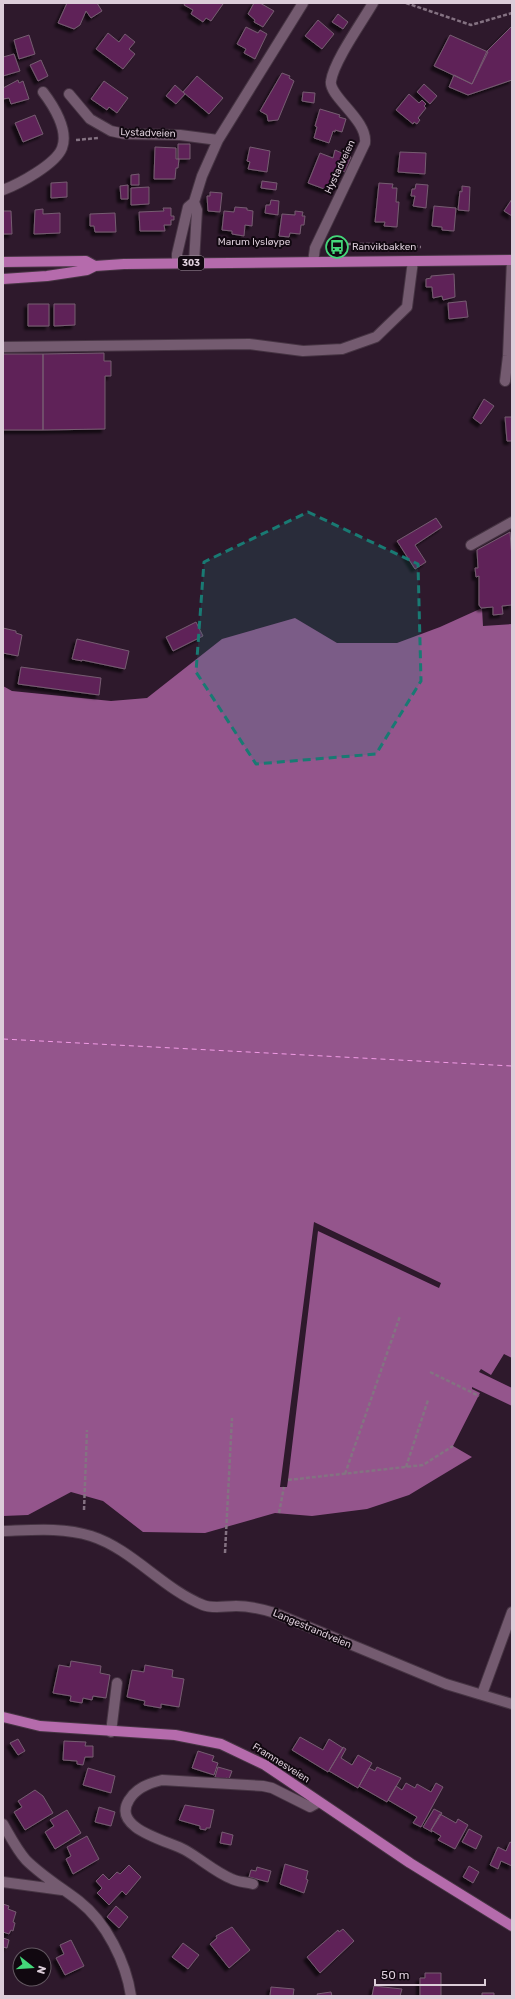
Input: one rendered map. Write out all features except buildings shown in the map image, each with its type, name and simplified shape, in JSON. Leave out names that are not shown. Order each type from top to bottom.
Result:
[{"type":"main road","name":"303","points":[[3,278],[47,276],[87,270],[94,266],[177,263],[512,260]]},
{"type":"main road","name":"303","points":[[3,262],[86,261],[94,266]]},
{"type":"main road","name":"Framnesveien","points":[[3,1717],[40,1726],[111,1732],[175,1735],[221,1744],[265,1764],[319,1802],[410,1862],[512,1926]]},
{"type":"street","name":"Hystadveien","points":[[313,262],[315,248],[365,143],[364,132],[357,120],[332,89],[330,82],[341,58],[373,3]]},
{"type":"street","points":[[177,263],[177,254],[188,207],[194,202],[202,176],[218,140],[300,4]]},
{"type":"street","points":[[3,190],[25,178],[56,157],[62,147],[63,141],[60,123],[53,107],[42,92]]},
{"type":"street","name":"Lystadveien","points":[[69,94],[90,119],[111,132],[124,134],[180,135],[218,140]]},
{"type":"street","points":[[194,202],[197,210],[194,263]]},
{"type":"street","points":[[505,381],[508,356],[512,260]]},
{"type":"street","points":[[3,347],[249,344],[303,352],[342,349],[376,337],[407,307],[413,261]]},
{"type":"street","points":[[471,545],[512,522]]},
{"type":"street","name":"Langestrandveien","points":[[3,1531],[66,1531],[92,1536],[116,1549],[186,1596],[205,1606],[251,1607],[275,1613],[446,1684],[512,1704]]},
{"type":"street","points":[[482,1694],[512,1612]]},
{"type":"street","points":[[111,1732],[117,1683]]},
{"type":"street","points":[[253,1884],[232,1879],[184,1850],[146,1834],[136,1828],[129,1820],[126,1813],[126,1805],[130,1798],[139,1789],[150,1783],[162,1780],[263,1786],[272,1788],[310,1807],[319,1802]]},
{"type":"street","points":[[3,1824],[25,1859],[81,1902],[98,1921],[119,1956],[127,1978],[131,1996]]},
{"type":"street","points":[[3,1882],[64,1890]]},
{"type":"path","points":[[406,3],[470,25],[512,13]]},
{"type":"path","points":[[63,141],[97,138],[111,132]]},
{"type":"path","points":[[315,248],[327,244],[366,243],[428,248]]},
{"type":"path","points":[[346,1474],[400,1316]]},
{"type":"path","points":[[430,1372],[479,1396]]},
{"type":"path","points":[[406,1467],[428,1400]]},
{"type":"path","points":[[225,1553],[232,1418]]},
{"type":"path","points":[[84,1510],[87,1430]]},
{"type":"path","points":[[288,1480],[423,1465],[453,1446]]},
{"type":"path","points":[[279,1513],[284,1487]]},
{"type":"highlighted area","points":[[308,512],[418,564],[421,681],[376,754],[256,764],[196,672],[204,562]]},
{"type":"shaded area","points":[[482,608],[483,626],[512,624],[512,1358],[504,1354],[491,1375],[481,1369],[479,1372],[512,1388],[512,1406],[472,1387],[472,1389],[480,1393],[453,1446],[472,1457],[409,1495],[367,1509],[312,1516],[275,1513],[205,1533],[143,1532],[103,1501],[71,1492],[28,1515],[3,1516],[3,686],[12,691],[111,701],[147,698],[222,639],[295,618],[337,643],[397,643],[440,627]]},
{"type":"pier","points":[[314,1222],[441,1283],[439,1288],[318,1231],[287,1487],[280,1487]]},
{"type":"ferry route","points":[[3,1039],[512,1066]]},
{"type":"place","name":"Ranvikbakken","points":[[337,247]]}]
